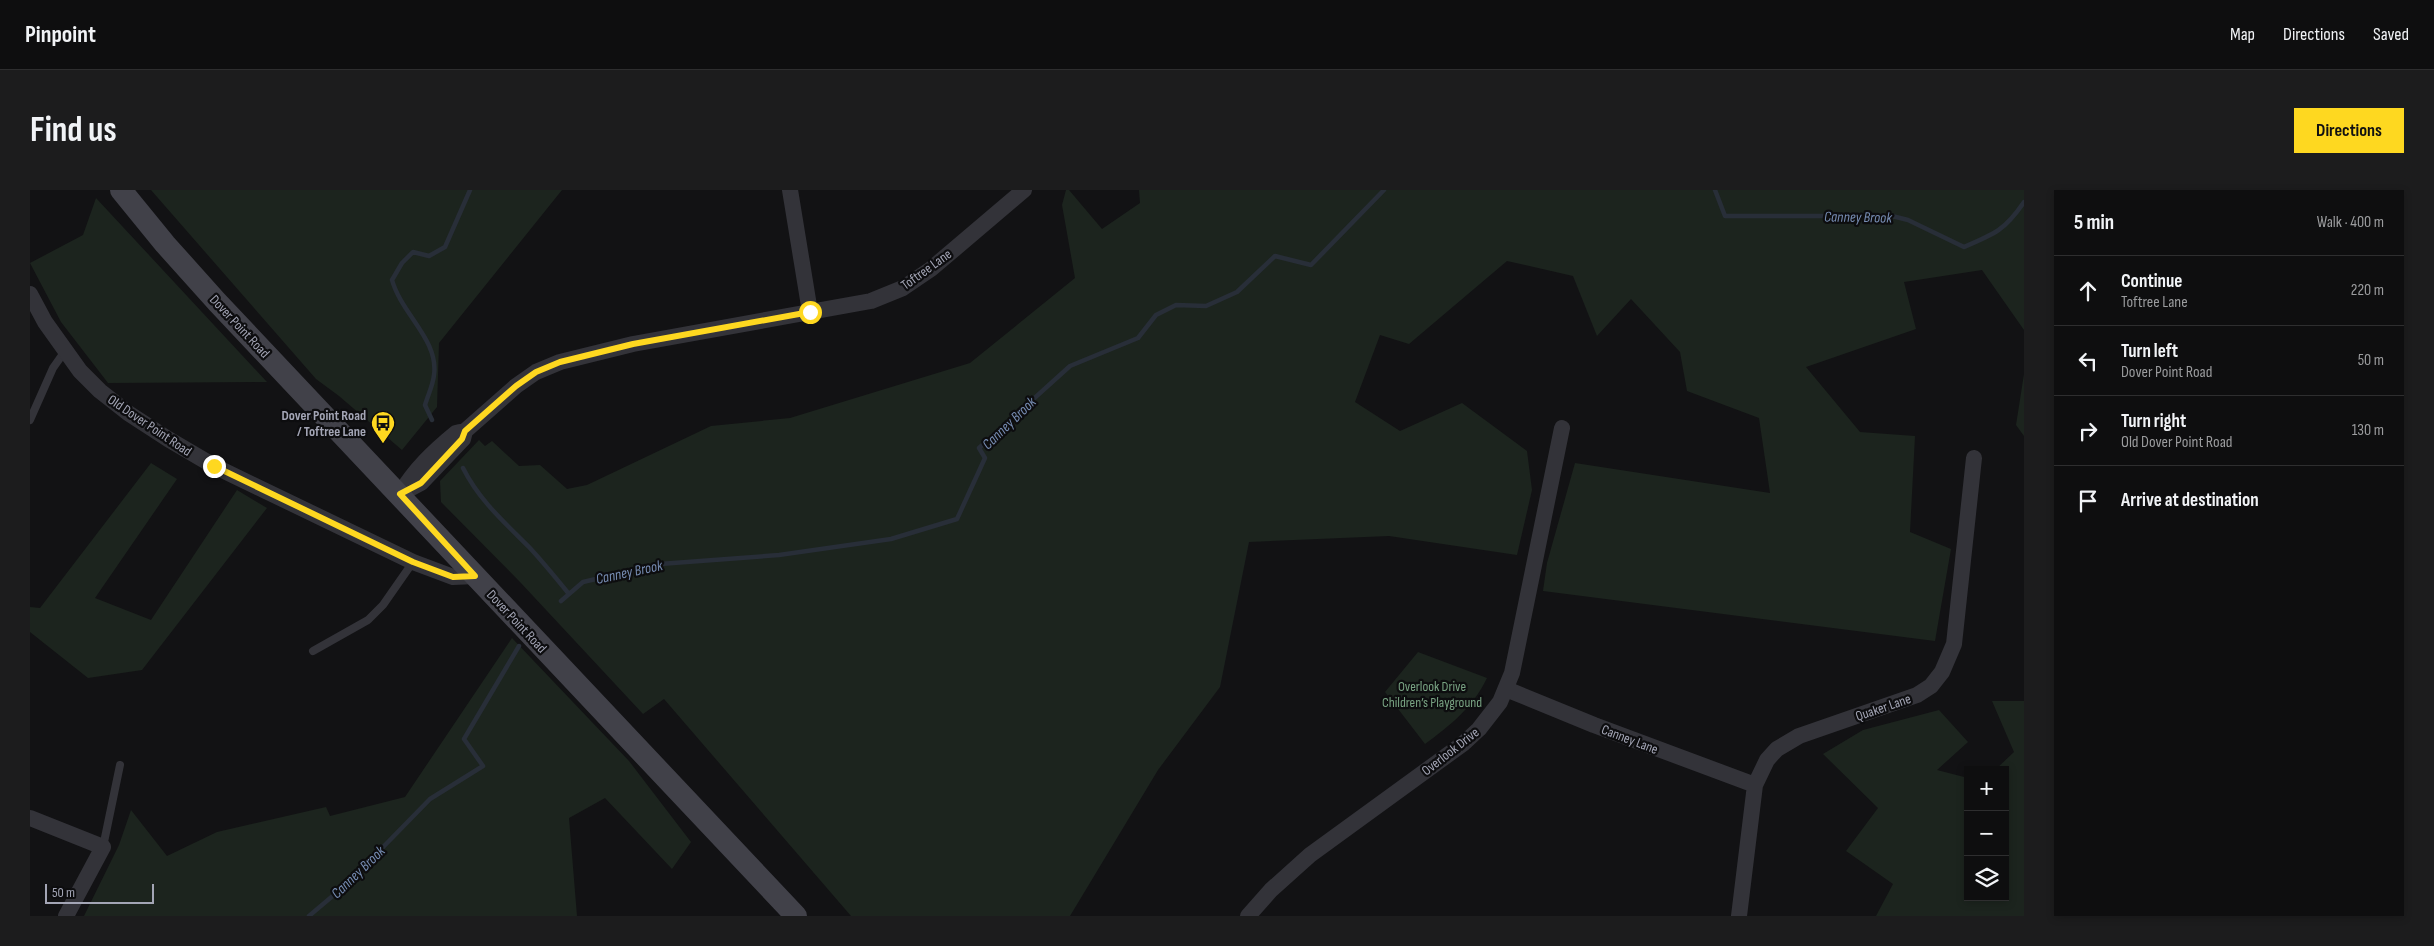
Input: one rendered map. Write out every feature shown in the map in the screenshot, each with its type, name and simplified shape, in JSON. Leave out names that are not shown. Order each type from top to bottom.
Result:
[{"type":"main road","name":"Dover Point Road","points":[[121,190],[164,244],[224,310],[400,494],[788,913]]},
{"type":"street","points":[[790,190],[810,312]]},
{"type":"street","name":"Toftree Lane","points":[[400,494],[412,474],[427,458],[456,432],[465,431],[516,386],[536,372],[560,362],[633,344],[872,301],[903,288],[931,269],[1024,190]]},
{"type":"street","name":"Old Dover Point Road","points":[[30,294],[65,351],[80,371],[100,391],[128,413],[168,439],[214,466],[413,562],[453,577],[475,576]]},
{"type":"street","name":"Overlook Drive","points":[[1248,916],[1271,890],[1310,855],[1464,743],[1492,716],[1506,689],[1562,428]]},
{"type":"street","name":"Quaker Lane","points":[[1739,916],[1755,785],[1760,771],[1767,760],[1788,741],[1811,731],[1917,696],[1931,686],[1949,659],[1957,628],[1974,458]]},
{"type":"street","name":"Canney Lane","points":[[1506,689],[1594,725],[1755,785]]},
{"type":"street","points":[[30,818],[103,847],[66,916]]},
{"type":"lane","points":[[30,420],[53,368],[65,351]]},
{"type":"lane","points":[[313,651],[368,620],[383,605],[413,562]]},
{"type":"lane","points":[[103,847],[120,765]]},
{"type":"green space","points":[[151,190],[562,190],[439,343],[437,407],[402,450],[339,396],[316,379]]},
{"type":"green space","points":[[1066,190],[1069,190],[1102,229],[1140,203],[1139,190],[2024,190],[2024,330],[1982,270],[1904,282],[1916,329],[1806,367],[1860,432],[1915,436],[1910,532],[1951,549],[1935,641],[1543,591],[1547,563],[1575,463],[1770,493],[1759,418],[1687,391],[1680,352],[1631,299],[1597,336],[1573,276],[1507,261],[1409,344],[1380,335],[1355,402],[1400,431],[1462,403],[1527,451],[1532,490],[1517,555],[1389,536],[1249,542],[1220,687],[1158,770],[1070,916],[851,916],[664,699],[643,714],[520,582],[441,502],[440,481],[479,440],[485,446],[492,441],[519,466],[540,465],[567,489],[587,485],[711,426],[790,418],[970,363],[1075,278],[1062,205]]},
{"type":"green space","points":[[96,198],[267,382],[108,383],[61,322],[30,263],[83,235]]},
{"type":"green space","points":[[2024,374],[2024,436],[2016,425]]},
{"type":"green space","points":[[151,463],[177,479],[95,598],[151,620],[237,490],[267,508],[142,670],[88,678],[30,632],[30,607],[40,608]]},
{"type":"green space","points":[[512,638],[629,761],[691,842],[672,869],[605,798],[569,818],[577,916],[84,916],[119,845],[131,810],[167,856],[217,832],[326,807],[330,816],[405,797]]},
{"type":"green space","name":"Overlook Drive Children’s Playground","points":[[1418,652],[1487,678],[1468,707],[1444,730],[1425,744],[1385,692]]},
{"type":"green space","points":[[1992,701],[2024,701],[2024,916],[1876,916],[1893,884],[1846,851],[1878,808],[1823,754],[1863,730],[1939,710],[1968,742],[1937,770],[1964,777],[1964,901],[2009,901],[2009,766],[1999,766],[2014,752]]},
{"type":"waterway","points":[[432,420],[425,405],[434,375],[434,362],[431,350],[426,339],[403,305],[392,280],[402,263],[413,252],[429,256],[445,247],[470,190]]},
{"type":"waterway","name":"Canney Brook","points":[[561,601],[583,582],[660,564],[779,555],[891,539],[957,519],[985,458],[979,448],[1070,366],[1138,338],[1156,315],[1176,305],[1206,306],[1237,292],[1275,256],[1311,265],[1384,190]]},
{"type":"waterway","name":"Canney Brook","points":[[1715,190],[1725,216],[1892,216],[1908,220],[1964,247],[1999,230],[2011,219],[2024,202]]},
{"type":"waterway","points":[[463,468],[469,480],[484,500],[534,553],[569,594]]},
{"type":"waterway","name":"Canney Brook","points":[[309,916],[348,883],[430,799],[483,766],[464,739],[519,646]]},
{"type":"place","name":"Dover Point Road / Toftree Lane","points":[[383,444]]},
{"type":"route","points":[[214,466],[413,562],[453,577],[475,576],[400,494],[421,483],[462,439],[465,431],[492,405],[516,386],[536,372],[585,354],[810,312]]}]
